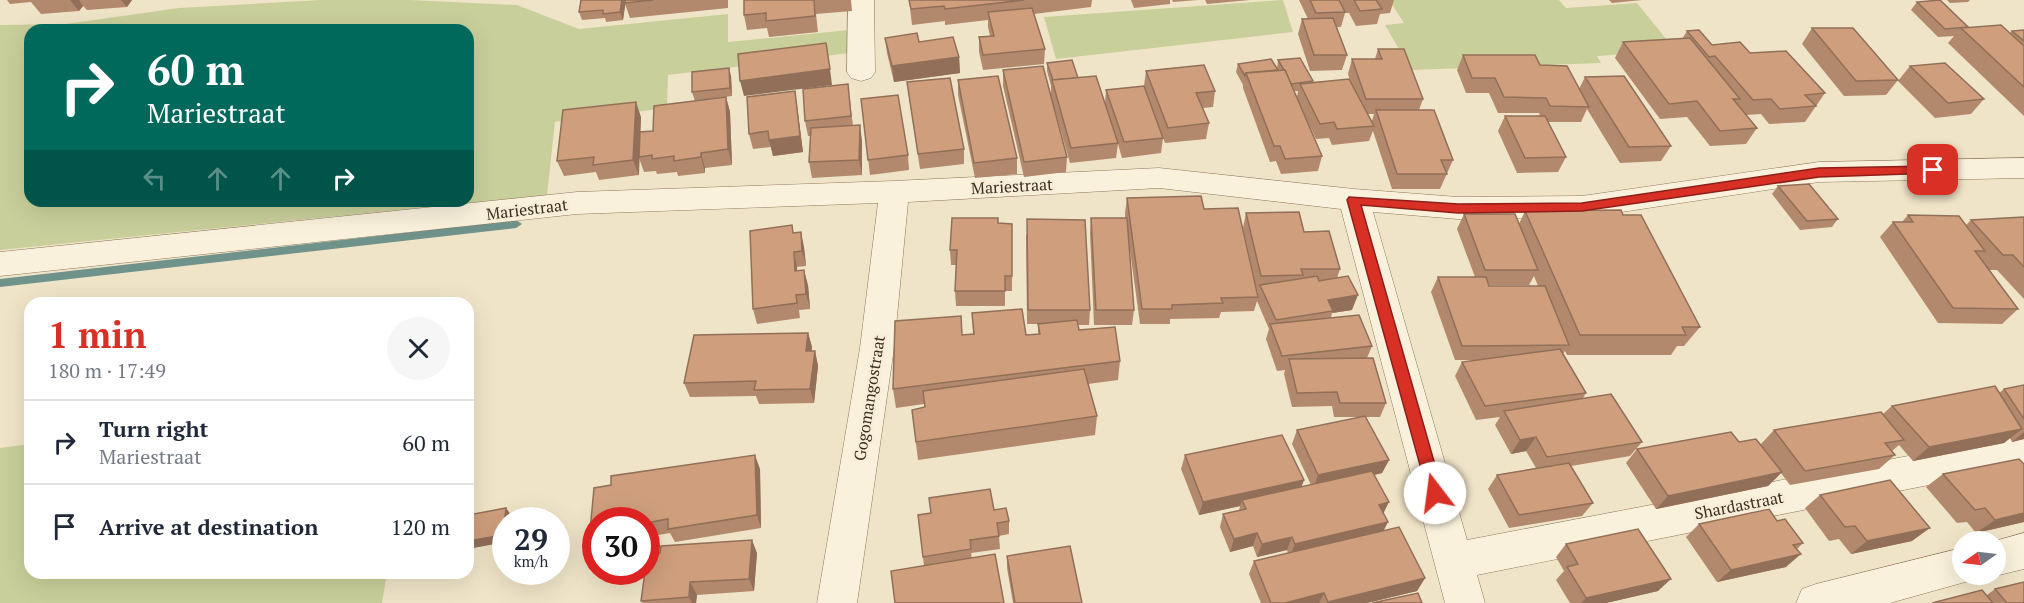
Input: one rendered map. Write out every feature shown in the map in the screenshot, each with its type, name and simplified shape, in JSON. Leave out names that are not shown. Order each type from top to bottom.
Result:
[{"type":"street","points":[[861,0],[861,72]]},
{"type":"street","name":"Mariestraat","points":[[0,264],[577,203],[894,192],[1159,178],[1354,200],[1458,208],[1582,207],[1819,172],[2024,168]]},
{"type":"street","name":"Gogomangostraat","points":[[837,603],[877,348],[894,192]]},
{"type":"street","points":[[1354,200],[1465,603]]},
{"type":"street","name":"Shardastraat","points":[[1454,561],[2024,450]]},
{"type":"street","points":[[2006,555],[2024,551]]},
{"type":"street","points":[[1816,603],[1952,569]]},
{"type":"green space","points":[[321,0],[410,0],[517,5],[579,29],[728,14],[728,42],[849,30],[850,53],[668,75],[667,108],[555,122],[547,195],[474,202],[474,24],[66,24],[179,8]]},
{"type":"green space","points":[[1283,0],[1293,32],[1056,59],[1044,17]]},
{"type":"green space","points":[[1389,0],[1559,0],[1566,8],[1637,3],[1675,50],[1597,56],[1601,63],[1411,70],[1385,25],[1404,23]]},
{"type":"green space","points":[[0,25],[24,25],[24,207],[428,207],[0,250]]},
{"type":"green space","points":[[24,445],[24,579],[386,579],[382,603],[0,603],[0,448]]},
{"type":"building","points":[[581,0],[622,0],[620,12],[603,14],[603,10],[579,12]]},
{"type":"building","points":[[625,0],[653,0],[625,3]]},
{"type":"building","points":[[744,0],[814,0],[815,16],[766,21],[766,13],[744,15]]},
{"type":"building","points":[[909,0],[1024,0],[945,9],[944,6],[911,9]]},
{"type":"building","points":[[1310,0],[1339,0],[1345,12],[1316,13]]},
{"type":"building","points":[[1354,0],[1376,0],[1382,9],[1360,11]]},
{"type":"building","points":[[1940,0],[1968,27],[1945,29],[1917,2]]},
{"type":"building","points":[[1032,8],[1045,49],[983,55],[979,37],[994,36],[988,12]]},
{"type":"building","points":[[1333,18],[1347,55],[1314,55],[1302,19]]},
{"type":"building","points":[[2001,25],[2024,46],[2024,87],[1961,28]]},
{"type":"building","points":[[1812,28],[1853,28],[1898,80],[1856,81]]},
{"type":"building","points":[[1699,30],[1712,45],[1740,42],[1750,53],[1786,51],[1825,93],[1805,95],[1816,106],[1780,109],[1771,99],[1753,100],[1715,56],[1709,57],[1687,31]]},
{"type":"building","points":[[2024,30],[2024,41],[2012,31]]},
{"type":"building","points":[[917,33],[919,42],[953,37],[959,57],[892,66],[885,38]]},
{"type":"building","points":[[1690,38],[1740,99],[1733,99],[1757,128],[1720,131],[1697,101],[1669,104],[1623,42]]},
{"type":"building","points":[[826,43],[830,69],[740,81],[738,54]]},
{"type":"building","points":[[1378,49],[1404,49],[1423,99],[1366,99],[1352,59],[1382,59]]},
{"type":"building","points":[[1463,55],[1535,55],[1540,65],[1567,66],[1589,107],[1550,106],[1546,98],[1504,97],[1495,78],[1472,78]]},
{"type":"building","points":[[1300,58],[1313,81],[1291,84],[1278,60]]},
{"type":"building","points":[[1271,59],[1278,70],[1246,73],[1245,76],[1238,64]]},
{"type":"building","points":[[1072,60],[1078,78],[1053,80],[1047,63]]},
{"type":"building","points":[[1945,63],[1984,99],[1948,103],[1910,66]]},
{"type":"building","points":[[1204,65],[1215,91],[1196,93],[1209,123],[1168,128],[1146,71]]},
{"type":"building","points":[[1043,66],[1067,157],[1024,162],[1003,70]]},
{"type":"building","points":[[729,68],[730,88],[692,92],[692,72]]},
{"type":"building","points":[[1285,70],[1322,156],[1285,159],[1280,146],[1274,146],[1246,73]]},
{"type":"building","points":[[998,76],[1017,158],[974,163],[958,80]]},
{"type":"building","points":[[1096,76],[1118,143],[1071,148],[1052,80]]},
{"type":"building","points":[[1624,76],[1671,146],[1629,147],[1585,77]]},
{"type":"building","points":[[950,78],[964,149],[918,154],[907,82]]},
{"type":"building","points":[[1349,79],[1374,126],[1337,129],[1334,122],[1320,124],[1300,84]]},
{"type":"building","points":[[848,84],[851,116],[805,121],[803,89]]},
{"type":"building","points":[[1144,86],[1163,138],[1124,142],[1106,90]]},
{"type":"building","points":[[795,91],[800,136],[769,140],[768,131],[749,134],[747,97]]},
{"type":"building","points":[[898,95],[908,155],[868,160],[861,99]]},
{"type":"building","points":[[726,97],[728,149],[701,153],[701,157],[674,161],[674,156],[652,159],[652,155],[639,157],[640,132],[653,131],[654,106]]},
{"type":"building","points":[[636,102],[633,160],[593,165],[594,157],[557,161],[563,110]]},
{"type":"building","points":[[1376,110],[1434,110],[1453,160],[1441,160],[1447,174],[1397,174]]},
{"type":"building","points":[[1505,116],[1545,116],[1566,157],[1525,158]]},
{"type":"building","points":[[860,125],[859,160],[809,162],[811,128]]},
{"type":"building","points":[[1809,184],[1838,219],[1807,221],[1778,186]]},
{"type":"building","points":[[1201,196],[1204,209],[1238,208],[1258,297],[1221,298],[1223,303],[1172,305],[1172,309],[1142,309],[1127,198]]},
{"type":"building","points":[[1621,210],[1623,215],[1641,215],[1700,327],[1682,327],[1686,335],[1580,335],[1525,211]]},
{"type":"building","points":[[1299,212],[1304,232],[1329,231],[1340,269],[1301,269],[1303,275],[1261,276],[1246,213]]},
{"type":"building","points":[[1464,214],[1515,214],[1538,270],[1485,270]]},
{"type":"building","points":[[1908,215],[1959,216],[1985,251],[1975,251],[2018,309],[1953,308],[1893,222],[1913,222]]},
{"type":"building","points":[[2024,217],[2024,267],[2013,255],[2003,255],[1971,220]]},
{"type":"building","points":[[952,218],[998,218],[998,223],[1012,224],[1012,276],[1005,276],[1005,291],[955,291],[957,250],[950,250]]},
{"type":"building","points":[[1091,218],[1127,218],[1134,310],[1096,310]]},
{"type":"building","points":[[1027,219],[1085,220],[1090,310],[1028,310]]},
{"type":"building","points":[[792,225],[793,233],[801,232],[802,251],[794,252],[795,271],[804,270],[806,294],[796,295],[797,303],[753,309],[750,231]]},
{"type":"building","points":[[1317,276],[1319,281],[1348,276],[1358,295],[1328,300],[1333,311],[1276,320],[1260,285]]},
{"type":"building","points":[[1438,277],[1486,277],[1489,286],[1545,286],[1569,345],[1462,346]]},
{"type":"building","points":[[1022,309],[1026,335],[1040,334],[1038,324],[1077,320],[1079,330],[1115,327],[1120,361],[893,389],[895,321],[961,316],[962,335],[974,334],[972,313]]},
{"type":"building","points":[[1359,315],[1372,346],[1282,356],[1270,324]]},
{"type":"building","points":[[808,333],[806,351],[815,351],[810,389],[754,390],[756,381],[684,383],[694,335]]},
{"type":"building","points":[[1560,349],[1586,393],[1485,406],[1462,362]]},
{"type":"building","points":[[1373,358],[1386,403],[1340,403],[1337,392],[1297,393],[1289,359]]},
{"type":"building","points":[[1084,369],[1097,416],[916,442],[912,410],[925,407],[923,391]]},
{"type":"building","points":[[2024,385],[2024,419],[2004,389]]},
{"type":"building","points":[[1995,386],[2022,429],[1929,447],[1892,406]]},
{"type":"building","points":[[1611,394],[1642,442],[1547,457],[1536,437],[1520,440],[1504,411]]},
{"type":"building","points":[[1881,412],[1904,440],[1885,443],[1895,455],[1805,471],[1774,430]]},
{"type":"building","points":[[1365,416],[1389,460],[1318,475],[1297,430]]},
{"type":"building","points":[[1731,432],[1739,442],[1756,439],[1782,472],[1668,496],[1637,449]]},
{"type":"building","points":[[1282,435],[1304,480],[1203,502],[1185,455]]},
{"type":"building","points":[[755,455],[757,515],[668,529],[668,519],[660,520],[660,507],[592,507],[594,488],[611,485],[611,476]]},
{"type":"building","points":[[2019,459],[2024,464],[2024,513],[1995,520],[1985,508],[1975,510],[1943,474]]},
{"type":"building","points":[[1569,463],[1593,503],[1519,515],[1497,475]]},
{"type":"building","points":[[1372,471],[1389,502],[1379,505],[1388,522],[1295,544],[1292,537],[1262,544],[1257,533],[1234,539],[1223,514],[1246,509],[1242,500]]},
{"type":"building","points":[[1890,480],[1930,528],[1867,541],[1855,526],[1845,527],[1820,495]]},
{"type":"building","points":[[990,489],[994,510],[1006,508],[1009,521],[997,523],[999,536],[970,540],[971,549],[923,557],[918,515],[931,513],[929,498]]},
{"type":"building","points":[[1769,509],[1777,521],[1785,519],[1803,543],[1793,545],[1801,554],[1731,570],[1699,524]]},
{"type":"building","points":[[492,511],[492,537],[474,540],[474,514]]},
{"type":"building","points":[[1399,527],[1425,578],[1328,602],[1324,593],[1285,603],[1271,603],[1254,561]]},
{"type":"building","points":[[1638,529],[1671,579],[1586,598],[1567,567],[1578,564],[1566,544]]},
{"type":"building","points":[[752,540],[749,579],[690,582],[689,597],[641,601],[643,585],[660,585],[661,546]]},
{"type":"building","points":[[1070,546],[1082,603],[1015,603],[1007,556]]},
{"type":"building","points":[[995,554],[1004,603],[895,603],[891,571]]},
{"type":"building","points":[[2024,582],[2024,603],[2007,603],[1995,589]]},
{"type":"building","points":[[1982,590],[1993,603],[1932,603]]},
{"type":"building","points":[[1418,593],[1422,603],[1372,603]]},
{"type":"waterway","points":[[0,283],[516,224]]},
{"type":"route","points":[[1435,493],[1354,200],[1458,208],[1582,207],[1819,172],[1933,170]]}]
